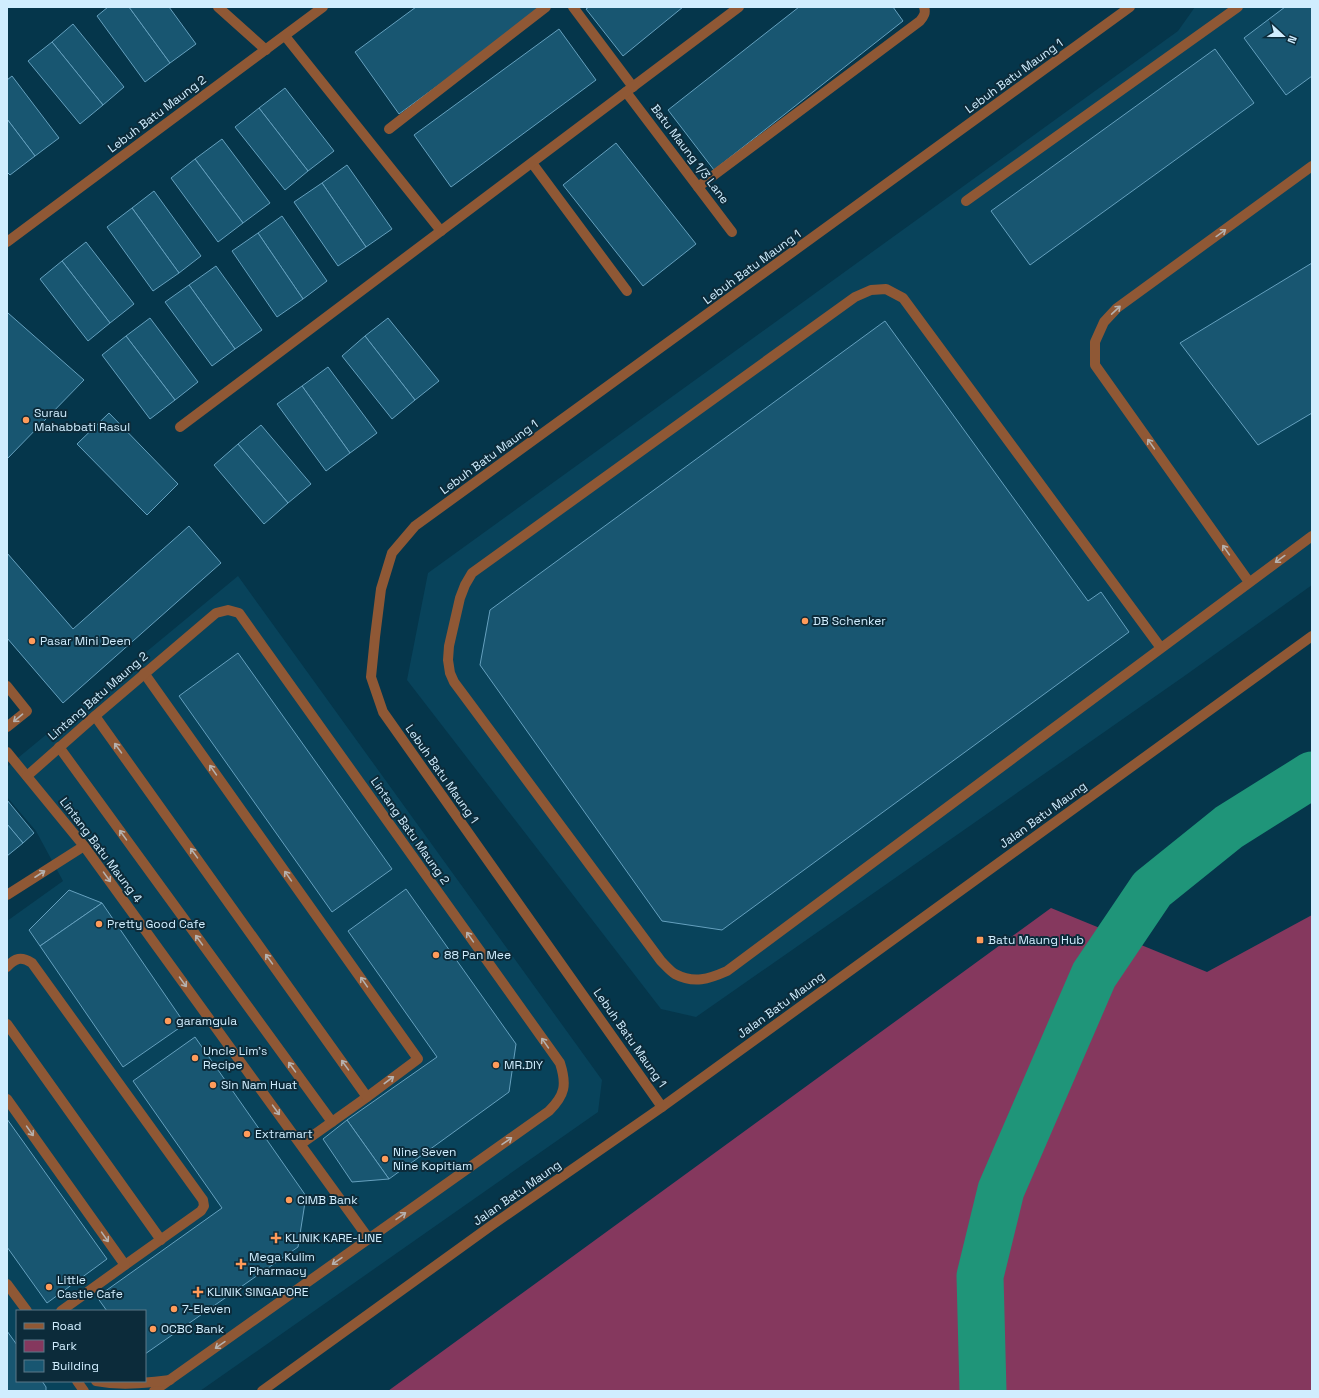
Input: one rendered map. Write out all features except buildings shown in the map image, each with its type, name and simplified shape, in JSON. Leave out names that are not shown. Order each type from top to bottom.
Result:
[{"type":"street","points":[[218,7],[266,50]]},
{"type":"street","name":"Lebuh Batu Maung 2","points":[[7,242],[323,7]]},
{"type":"street","points":[[389,129],[546,7]]},
{"type":"street","name":"Batu Maung 1/3 Lane","points":[[573,7],[698,187],[732,232]]},
{"type":"street","points":[[180,427],[739,7]]},
{"type":"street","points":[[698,187],[920,21],[924,16],[924,7]]},
{"type":"street","name":"Lebuh Batu Maung 1","points":[[662,1107],[383,712],[371,677],[374,637],[381,589],[392,553],[415,526],[1087,40],[1130,7]]},
{"type":"street","points":[[966,201],[1238,7]]},
{"type":"street","points":[[285,36],[441,231]]},
{"type":"street","points":[[532,163],[627,291]]},
{"type":"street","points":[[1249,582],[1095,365],[1095,342],[1104,322],[1117,308],[1312,166]]},
{"type":"street","points":[[1162,648],[903,298],[886,289],[871,290],[855,297],[472,573],[464,585],[460,598],[448,660],[450,673],[454,682],[661,961],[674,974],[692,980],[710,979],[727,971],[1162,648],[1249,582],[1312,536]]},
{"type":"street","name":"Lintang Batu Maung 2","points":[[27,776],[216,612],[228,610],[239,613],[560,1063],[564,1076],[564,1089],[559,1101],[549,1111],[369,1239]]},
{"type":"street","name":"Jalan Batu Maung","points":[[262,1391],[492,1225],[662,1107],[1312,636]]},
{"type":"street","points":[[144,673],[418,1059],[368,1097],[300,1144]]},
{"type":"street","points":[[7,686],[27,711],[7,728]]},
{"type":"street","points":[[95,716],[368,1097]]},
{"type":"street","points":[[59,747],[332,1122]]},
{"type":"street","name":"Lintang Batu Maung 4","points":[[7,752],[84,846],[369,1239]]},
{"type":"street","points":[[7,895],[84,846]]},
{"type":"street","points":[[7,967],[11,962],[17,959],[26,959],[32,963],[203,1200],[204,1206],[201,1211],[62,1310]]},
{"type":"street","points":[[7,1024],[161,1240]]},
{"type":"street","points":[[7,1099],[125,1265]]},
{"type":"street","points":[[154,1391],[369,1239]]},
{"type":"street","points":[[7,1284],[26,1310]]},
{"type":"street","points":[[102,1382],[113,1384],[131,1384],[172,1379]]},
{"type":"street","points":[[78,1382],[84,1391]]},
{"type":"shaded area","points":[[1195,7],[1312,7],[1312,585],[1183,677],[696,1017],[661,1009],[407,680],[428,573],[1178,31]]},
{"type":"shaded area","points":[[238,576],[602,1080],[598,1112],[200,1391],[7,1391],[7,921],[63,881],[36,831],[7,797],[7,767]]},
{"type":"green space","points":[[1051,908],[1207,972],[1312,915],[1312,1391],[388,1391]]},
{"type":"waterway","points":[[983,1391],[980,1276],[1001,1190],[1094,975],[1152,889],[1229,827],[1312,775]]},
{"type":"place","name":"Surau Mahabbati Rasul","points":[[26,420]]},
{"type":"place","name":"DB Schenker","points":[[805,621]]},
{"type":"place","name":"Pasar Mini Deen","points":[[32,641]]},
{"type":"place","name":"Pretty Good Cafe","points":[[99,924]]},
{"type":"place","name":"Batu Maung Hub","points":[[980,940]]},
{"type":"place","name":"88 Pan Mee","points":[[436,955]]},
{"type":"place","name":"garamgula","points":[[168,1021]]},
{"type":"place","name":"Uncle Lim's Recipe","points":[[195,1058]]},
{"type":"place","name":"MR.DIY","points":[[496,1065]]},
{"type":"place","name":"Sin Nam Huat","points":[[213,1085]]},
{"type":"place","name":"Extramart","points":[[247,1134]]},
{"type":"place","name":"Nine Seven Nine Kopitiam","points":[[385,1159]]},
{"type":"place","name":"CIMB Bank","points":[[289,1200]]},
{"type":"place","name":"KLINIK KARE-LINE","points":[[276,1238]]},
{"type":"place","name":"Mega Kulim Pharmacy","points":[[241,1264]]},
{"type":"place","name":"Little Castle Cafe","points":[[49,1287]]},
{"type":"place","name":"KLINIK SINGAPORE","points":[[198,1292]]},
{"type":"place","name":"7-Eleven","points":[[174,1309]]},
{"type":"place","name":"OCBC Bank","points":[[153,1329]]}]
